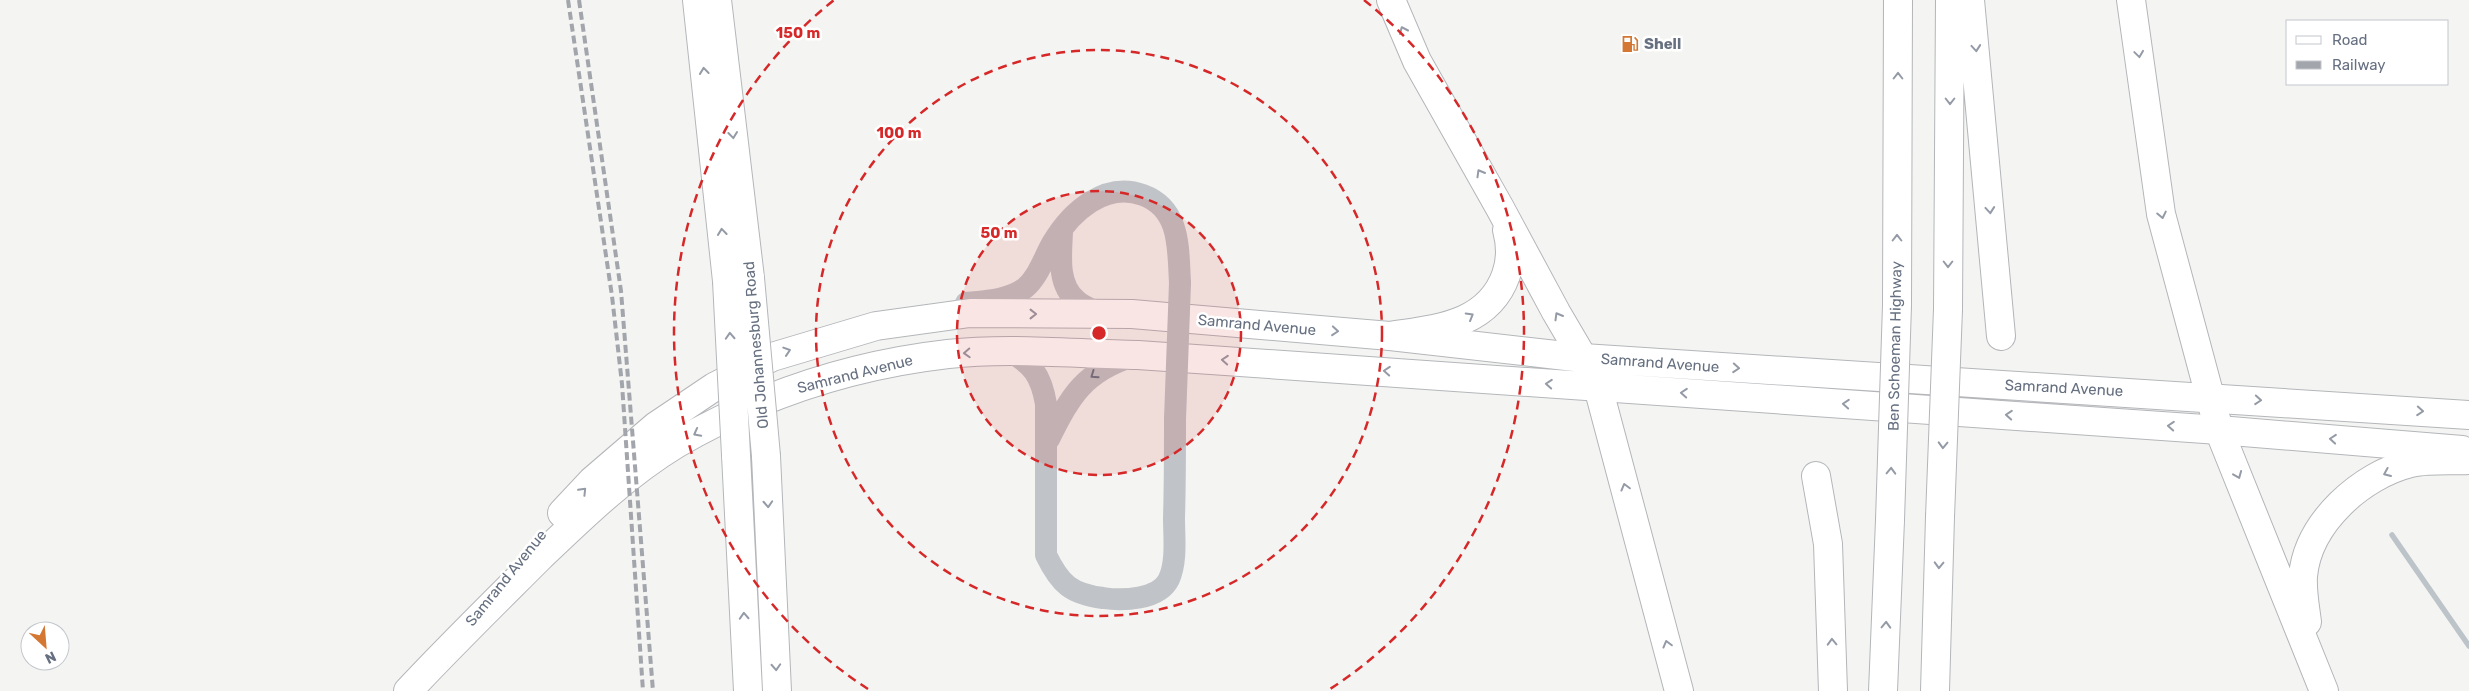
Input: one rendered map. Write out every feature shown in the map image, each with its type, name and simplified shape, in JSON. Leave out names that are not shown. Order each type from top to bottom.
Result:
[{"type":"main road","name":"Old Johannesburg Road","points":[[697,0],[766,456],[777,691]]},
{"type":"main road","name":"Old Johannesburg Road","points":[[717,0],[739,280],[736,455],[748,691]]},
{"type":"main road","points":[[1391,0],[1417,62],[1598,387],[1679,691]]},
{"type":"main road","name":"Ben Schoeman Highway","points":[[1883,691],[1897,305],[1898,0]]},
{"type":"main road","points":[[1935,691],[1948,309],[1950,0]]},
{"type":"main road","points":[[1970,0],[2002,336]]},
{"type":"main road","points":[[2131,0],[2161,214],[2209,397],[2219,430],[2324,691]]},
{"type":"main road","points":[[1390,336],[1444,327],[1467,319],[1486,306],[1501,289],[1509,266],[1510,241],[1500,208]]},
{"type":"main road","name":"Samrand Avenue","points":[[460,635],[500,583],[547,528],[592,481],[656,426],[714,387],[772,357],[876,326],[970,313],[1132,314],[1390,336],[1583,358],[2469,415]]},
{"type":"main road","name":"Samrand Avenue","points":[[460,635],[584,515],[616,488],[675,445],[775,394],[888,363],[949,354],[1008,350],[1138,355],[2219,430],[2469,451]]},
{"type":"main road","points":[[2313,663],[2304,598],[2304,574],[2317,535],[2331,514],[2347,496],[2388,472],[2412,463],[2469,460]]},
{"type":"main road","points":[[1816,476],[1828,544],[1833,691]]},
{"type":"main road","points":[[408,691],[460,635]]},
{"type":"street","points":[[876,326],[947,306],[1010,296],[1025,288],[1062,231],[1079,209],[1100,196],[1119,192],[1137,192],[1154,199],[1167,211],[1176,230],[1180,283],[1175,419],[1174,555],[1169,580],[1150,596],[1119,600],[1074,592],[1063,583],[1053,570],[1046,555],[1046,404],[1042,383],[1026,361],[1008,350]]},
{"type":"street","points":[[1062,231],[1061,262],[1064,283],[1076,300],[1100,314]]},
{"type":"street","points":[[1045,446],[1066,403],[1084,382],[1112,364],[1138,355]]},
{"type":"waterway","points":[[2392,535],[2469,646]]},
{"type":"railway","points":[[568,0],[612,296],[622,384],[643,691]]},
{"type":"railway","points":[[579,0],[621,291],[653,691]]},
{"type":"place","name":"Shell","points":[[1630,44]]}]
